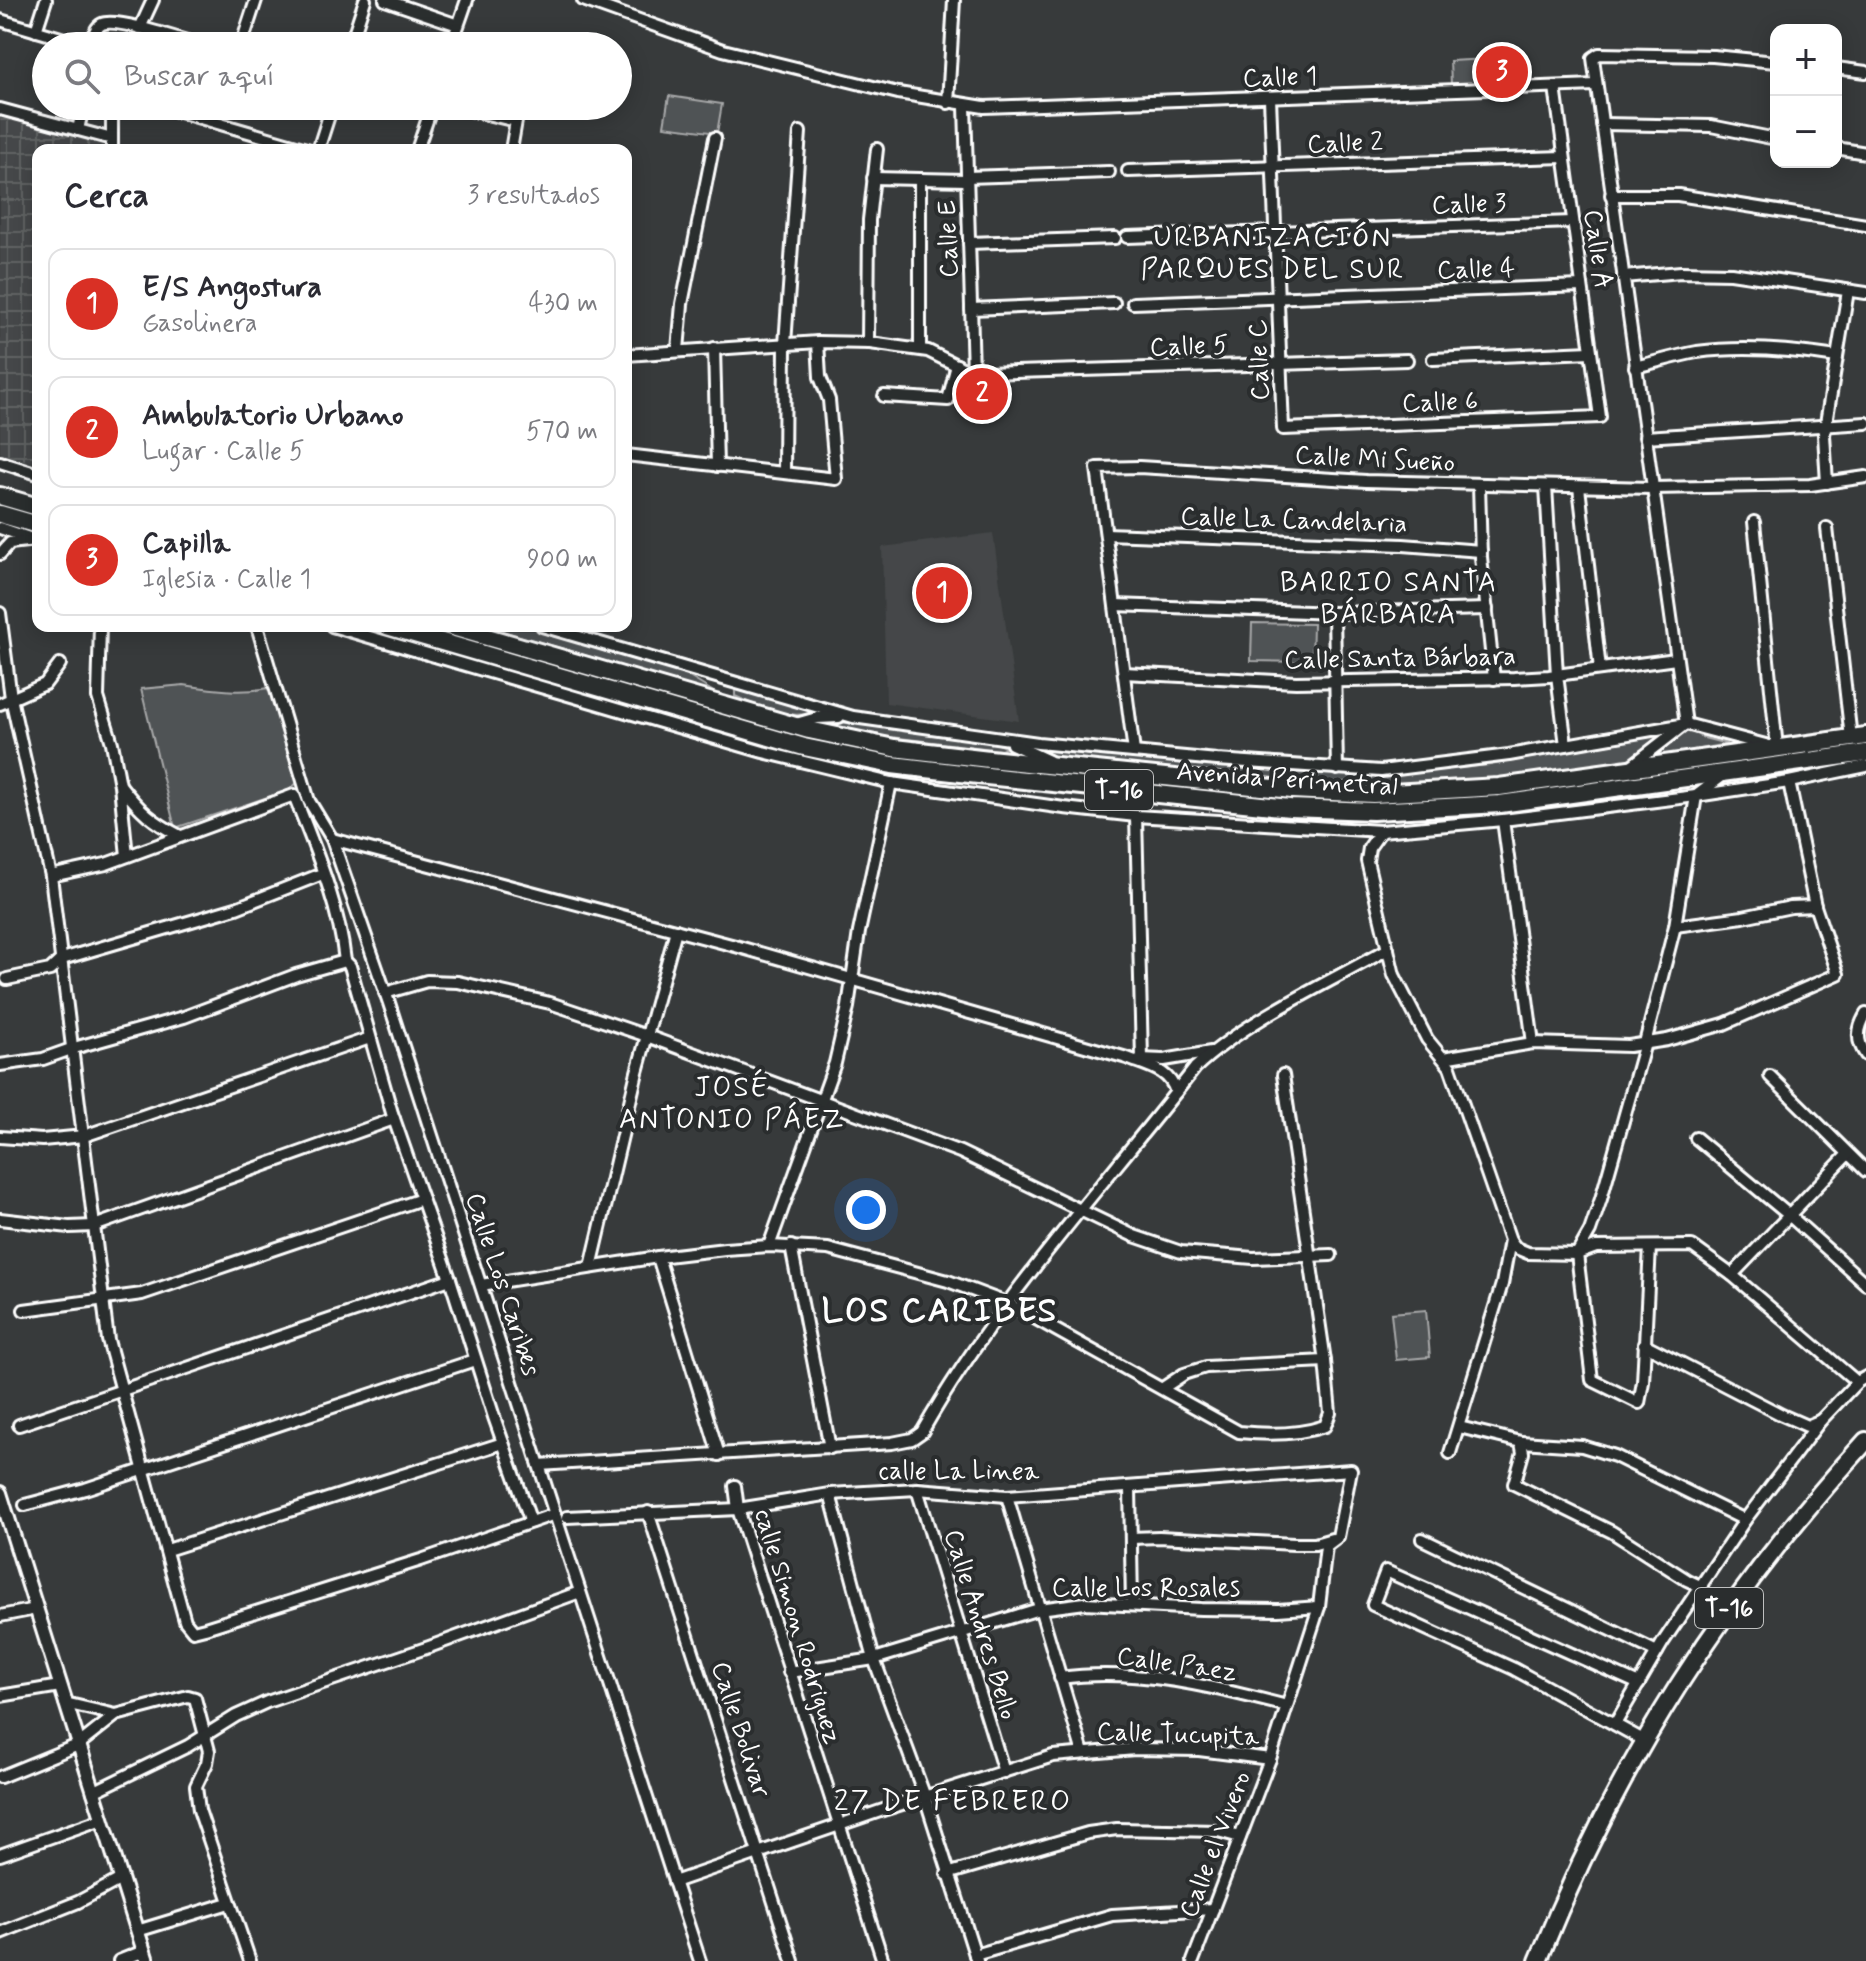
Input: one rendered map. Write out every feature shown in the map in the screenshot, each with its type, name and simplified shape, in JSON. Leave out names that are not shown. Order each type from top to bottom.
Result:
[{"type":"main road","points":[[0,496],[32,505]]},
{"type":"main road","points":[[0,514],[32,532]]},
{"type":"main road","name":"Avenida Perimetral","points":[[408,632],[829,753],[892,765],[1290,808],[1373,811],[1500,804],[1866,753]]},
{"type":"main road","name":"Avenida Perimetral","points":[[470,632],[793,725],[894,748],[1292,790],[1373,794],[1499,787],[1858,737]]},
{"type":"main road","name":"T-16","points":[[1538,1961],[1597,1828],[1643,1740],[1675,1688],[1792,1526],[1866,1441]]},
{"type":"street","points":[[36,31],[46,0]]},
{"type":"street","points":[[140,28],[153,0]]},
{"type":"street","points":[[246,32],[256,0]]},
{"type":"street","points":[[355,32],[365,0]]},
{"type":"street","points":[[385,0],[458,25]]},
{"type":"street","points":[[456,32],[467,0]]},
{"type":"street","name":"Calle 1","points":[[583,0],[723,50],[965,106],[1076,106],[1596,85]]},
{"type":"street","points":[[948,103],[954,0]]},
{"type":"street","points":[[0,20],[40,32]]},
{"type":"street","points":[[95,32],[103,24],[154,32]]},
{"type":"street","points":[[1686,724],[1593,60],[1599,54],[1713,56],[1770,61]]},
{"type":"street","points":[[1842,69],[1866,72]]},
{"type":"street","name":"Calle A","points":[[1555,87],[1600,417]]},
{"type":"street","name":"Calle C","points":[[1270,98],[1283,429]]},
{"type":"street","name":"Calle E","points":[[965,106],[973,372]]},
{"type":"street","points":[[0,109],[32,118]]},
{"type":"street","points":[[41,120],[112,144],[112,120]]},
{"type":"street","points":[[78,130],[80,120]]},
{"type":"street","points":[[207,120],[289,144]]},
{"type":"street","points":[[320,144],[328,120]]},
{"type":"street","points":[[419,144],[427,120]]},
{"type":"street","points":[[512,120],[516,121],[512,144]]},
{"type":"street","points":[[1602,124],[1711,126],[1770,138]]},
{"type":"street","points":[[784,472],[785,344],[800,132]]},
{"type":"street","points":[[678,350],[682,304],[715,138]]},
{"type":"street","points":[[868,343],[869,220],[877,149]]},
{"type":"street","points":[[1842,149],[1866,153]]},
{"type":"street","name":"Calle 2","points":[[1128,171],[1564,157]]},
{"type":"street","points":[[873,178],[1109,172]]},
{"type":"street","points":[[920,179],[920,349]]},
{"type":"street","points":[[1611,195],[1678,195],[1866,225]]},
{"type":"street","name":"Calle 3","points":[[1127,237],[1573,222]]},
{"type":"street","points":[[969,243],[1115,238]]},
{"type":"street","points":[[1623,277],[1681,272],[1731,273],[1866,293]]},
{"type":"street","name":"Calle 4","points":[[1133,303],[1582,286]]},
{"type":"street","points":[[1827,483],[1825,427],[1848,291]]},
{"type":"street","points":[[971,309],[1114,303]]},
{"type":"street","points":[[632,456],[836,479],[829,400],[820,377],[818,342]]},
{"type":"street","points":[[632,354],[818,342],[868,343],[920,349],[973,372]]},
{"type":"street","points":[[714,348],[717,466]]},
{"type":"street","points":[[1635,367],[1723,350],[1837,357]]},
{"type":"street","points":[[1433,359],[1591,352]]},
{"type":"street","name":"Calle 5","points":[[973,372],[1064,372],[1407,360]]},
{"type":"street","points":[[884,396],[948,400],[957,365]]},
{"type":"street","name":"Calle 6","points":[[1283,429],[1600,417]]},
{"type":"street","points":[[1645,437],[1866,423]]},
{"type":"street","points":[[0,462],[32,472]]},
{"type":"street","name":"Calle Mi Sueño","points":[[1106,534],[1097,468],[1139,467],[1479,484],[1652,488],[1827,483],[1866,477]]},
{"type":"street","points":[[1479,484],[1481,551],[1494,679]]},
{"type":"street","points":[[1546,486],[1557,675],[1566,745]]},
{"type":"street","points":[[1579,487],[1600,669]]},
{"type":"street","points":[[1686,724],[1777,748],[1754,522]]},
{"type":"street","points":[[0,528],[32,534]]},
{"type":"street","points":[[1827,528],[1858,737]]},
{"type":"street","points":[[1106,534],[1134,752]]},
{"type":"street","name":"Calle La Candelaria","points":[[1106,534],[1403,545],[1481,551]]},
{"type":"street","points":[[0,554],[10,543],[32,536]]},
{"type":"street","points":[[1115,605],[1334,613],[1487,609]]},
{"type":"street","points":[[0,613],[11,698],[51,876],[108,1340],[185,1621],[193,1631],[555,1514]]},
{"type":"street","points":[[1334,613],[1337,769]]},
{"type":"street","points":[[100,632],[98,697],[112,743],[120,785],[127,856]]},
{"type":"street","name":"Calle Los Caribes","points":[[262,632],[309,801],[332,839],[385,993],[700,1961]]},
{"type":"street","points":[[353,632],[763,752],[891,783],[1136,816],[1381,831],[1503,820],[1696,796],[1866,766]]},
{"type":"street","name":"Avenida Perimetral","points":[[563,632],[853,717],[993,737],[1337,769],[1417,769],[1686,724]]},
{"type":"street","name":"Calle Santa Bárbara","points":[[1124,673],[1335,682],[1494,679],[1557,675],[1676,659]]},
{"type":"street","points":[[0,704],[45,684],[60,664]]},
{"type":"street","points":[[793,725],[817,718],[853,717]]},
{"type":"street","points":[[1626,770],[1686,724]]},
{"type":"street","points":[[993,737],[1066,767]]},
{"type":"street","points":[[1650,1247],[1643,1382],[1639,1403],[1592,1380],[1577,1254],[1590,1231],[1601,1199],[1645,1043],[1675,926],[1696,796],[1727,773]]},
{"type":"street","points":[[1443,1058],[1533,1043],[1629,1046],[1667,1040],[1724,1024],[1838,974],[1815,906],[1789,782]]},
{"type":"street","points":[[769,1246],[823,1101],[848,1007],[891,783]]},
{"type":"street","points":[[120,785],[138,809],[180,836]]},
{"type":"street","points":[[51,876],[106,864],[294,795],[342,931],[345,961],[350,966],[394,1119],[531,1522]]},
{"type":"street","points":[[1136,816],[1142,1059]]},
{"type":"street","points":[[1503,820],[1533,1043]]},
{"type":"street","points":[[1381,831],[1369,848],[1367,861],[1394,975],[1427,1039],[1450,1067],[1510,1240],[1516,1248],[1528,1253],[1577,1254],[1596,1247],[1692,1246],[1862,1380],[1821,1420],[1745,1520],[1657,1652],[1615,1724]]},
{"type":"street","points":[[332,839],[676,930],[1127,1058],[1170,1077],[1176,1092]]},
{"type":"street","points":[[7,979],[50,970],[62,959],[236,908],[322,874]]},
{"type":"street","points":[[1675,926],[1791,907],[1815,906]]},
{"type":"street","points":[[591,1267],[618,1146],[676,930]]},
{"type":"street","points":[[539,1465],[830,1448],[912,1439],[922,1432],[965,1363],[1078,1210],[1195,1068],[1213,1051],[1248,1028],[1388,949]]},
{"type":"street","points":[[0,1065],[43,1059],[184,1017],[296,975],[345,961]]},
{"type":"street","points":[[385,993],[427,981],[485,986],[550,1003],[960,1152],[1134,1236],[1181,1252],[1253,1258],[1331,1255]]},
{"type":"street","points":[[1866,1014],[1858,1028],[1860,1047],[1866,1055]]},
{"type":"street","points":[[0,1137],[42,1140],[84,1136],[370,1038]]},
{"type":"street","points":[[1127,1058],[1164,1060],[1213,1051]]},
{"type":"street","points":[[481,1285],[658,1257],[769,1246],[828,1249],[908,1269],[1009,1304],[1239,1432],[1258,1434],[1312,1430],[1325,1426],[1330,1413],[1283,1075]]},
{"type":"street","points":[[1770,1076],[1866,1171]]},
{"type":"street","points":[[0,1219],[69,1227],[94,1226],[394,1119]]},
{"type":"street","points":[[1696,1138],[1866,1284]]},
{"type":"street","points":[[1732,1275],[1848,1154]]},
{"type":"street","points":[[24,1310],[142,1294],[422,1199]]},
{"type":"street","points":[[1450,1453],[1502,1284],[1510,1240]]},
{"type":"street","points":[[791,1246],[830,1448]]},
{"type":"street","points":[[658,1257],[719,1455]]},
{"type":"street","points":[[19,1425],[450,1279]]},
{"type":"street","points":[[1644,1344],[1807,1426],[1821,1420]]},
{"type":"street","points":[[25,1505],[143,1470],[475,1360]]},
{"type":"street","points":[[1163,1388],[1184,1374],[1206,1367],[1325,1361]]},
{"type":"street","points":[[1459,1427],[1521,1442],[1582,1446],[1615,1456],[1745,1520]]},
{"type":"street","points":[[1521,1442],[1523,1453],[1514,1484],[1612,1532],[1702,1587]]},
{"type":"street","points":[[167,1550],[503,1443]]},
{"type":"street","name":"calle La Linea","points":[[567,1517],[738,1509],[830,1494],[917,1489],[1007,1496],[1351,1470]]},
{"type":"street","name":"Calle el Vivero","points":[[1193,1961],[1270,1759],[1319,1607],[1326,1546],[1338,1537],[1351,1470]]},
{"type":"street","name":"calle Simon Rodriguez","points":[[735,1486],[738,1509],[883,1961]]},
{"type":"street","points":[[1130,1487],[1132,1605]]},
{"type":"street","name":"Calle Andres Bello","points":[[917,1489],[1004,1772]]},
{"type":"street","points":[[0,1493],[145,1956],[119,1961]]},
{"type":"street","points":[[830,1494],[874,1659],[925,1797],[976,1958],[1112,1915],[1213,1909]]},
{"type":"street","points":[[1007,1496],[1083,1753]]},
{"type":"street","name":"Calle Bolivar","points":[[648,1512],[793,1961]]},
{"type":"street","points":[[1131,1538],[1315,1544],[1338,1537]]},
{"type":"street","points":[[1422,1539],[1657,1652]]},
{"type":"street","points":[[1639,1684],[1386,1571],[1373,1605],[1514,1669],[1643,1740]]},
{"type":"street","points":[[93,1792],[188,1746],[206,1733],[267,1702],[580,1592]]},
{"type":"street","name":"Calle Los Rosales","points":[[789,1672],[874,1659],[1039,1609],[1085,1603],[1278,1610],[1319,1607]]},
{"type":"street","points":[[0,1616],[36,1609]]},
{"type":"street","name":"Calle Paez","points":[[1060,1678],[1088,1674],[1160,1678],[1223,1689],[1287,1706]]},
{"type":"street","points":[[0,1696],[60,1686]]},
{"type":"street","points":[[0,1777],[78,1745],[116,1715],[192,1697],[197,1701],[206,1733],[208,1759],[197,1779],[196,1794],[250,1961]]},
{"type":"street","points":[[65,1703],[116,1715]]},
{"type":"street","name":"Calle Tucupita","points":[[674,1882],[1053,1756],[1135,1749],[1187,1750],[1270,1759]]},
{"type":"street","points":[[0,1855],[102,1819]]},
{"type":"street","points":[[947,1874],[1088,1833],[1117,1829],[1218,1831],[1240,1837]]},
{"type":"street","points":[[0,1933],[78,1902],[121,1879]]},
{"type":"street","points":[[137,1931],[229,1903]]},
{"type":"shaded area","points":[[1488,59],[1489,82],[1451,84],[1450,61]]},
{"type":"shaded area","points":[[669,96],[722,104],[717,133],[664,126]]},
{"type":"shaded area","points":[[0,115],[103,144],[32,144],[32,462],[0,453]]},
{"type":"shaded area","points":[[993,533],[1019,721],[886,703],[882,547]]},
{"type":"shaded area","points":[[1252,623],[1313,624],[1312,662],[1251,661]]},
{"type":"shaded area","points":[[505,632],[549,632],[681,672],[717,694]]},
{"type":"shaded area","points":[[184,685],[241,691],[274,687],[298,764],[297,783],[289,790],[175,828],[141,689]]},
{"type":"shaded area","points":[[735,689],[818,710],[798,715],[776,712],[735,696]]},
{"type":"shaded area","points":[[826,724],[892,726],[989,739],[1006,748],[1001,750],[873,735]]},
{"type":"shaded area","points":[[1686,729],[1704,738],[1727,744],[1654,757]]},
{"type":"shaded area","points":[[1655,736],[1627,760],[1619,762],[1510,776],[1400,785],[1326,784],[1226,776],[1058,758],[1038,749],[1302,773],[1381,775],[1490,765]]},
{"type":"shaded area","points":[[1426,1310],[1430,1357],[1396,1360],[1391,1313]]},
{"type":"place","name":"Capilla","points":[[1502,72]]},
{"type":"place","name":"Ambulatorio Urbano","points":[[982,394]]},
{"type":"place","name":"E/S Angostura","points":[[942,593]]},
{"type":"district","name":"URBANIZACIÓN PARQUES DEL SUR","points":[[1273,252]]},
{"type":"district","name":"BARRIO SANTA BÁRBARA","points":[[1389,597]]},
{"type":"district","name":"JOSÉ ANTONIO PÁEZ","points":[[732,1102]]},
{"type":"district","name":"LOS CARIBES","points":[[940,1309]]},
{"type":"district","name":"27 DE FEBRERO","points":[[953,1800]]}]
